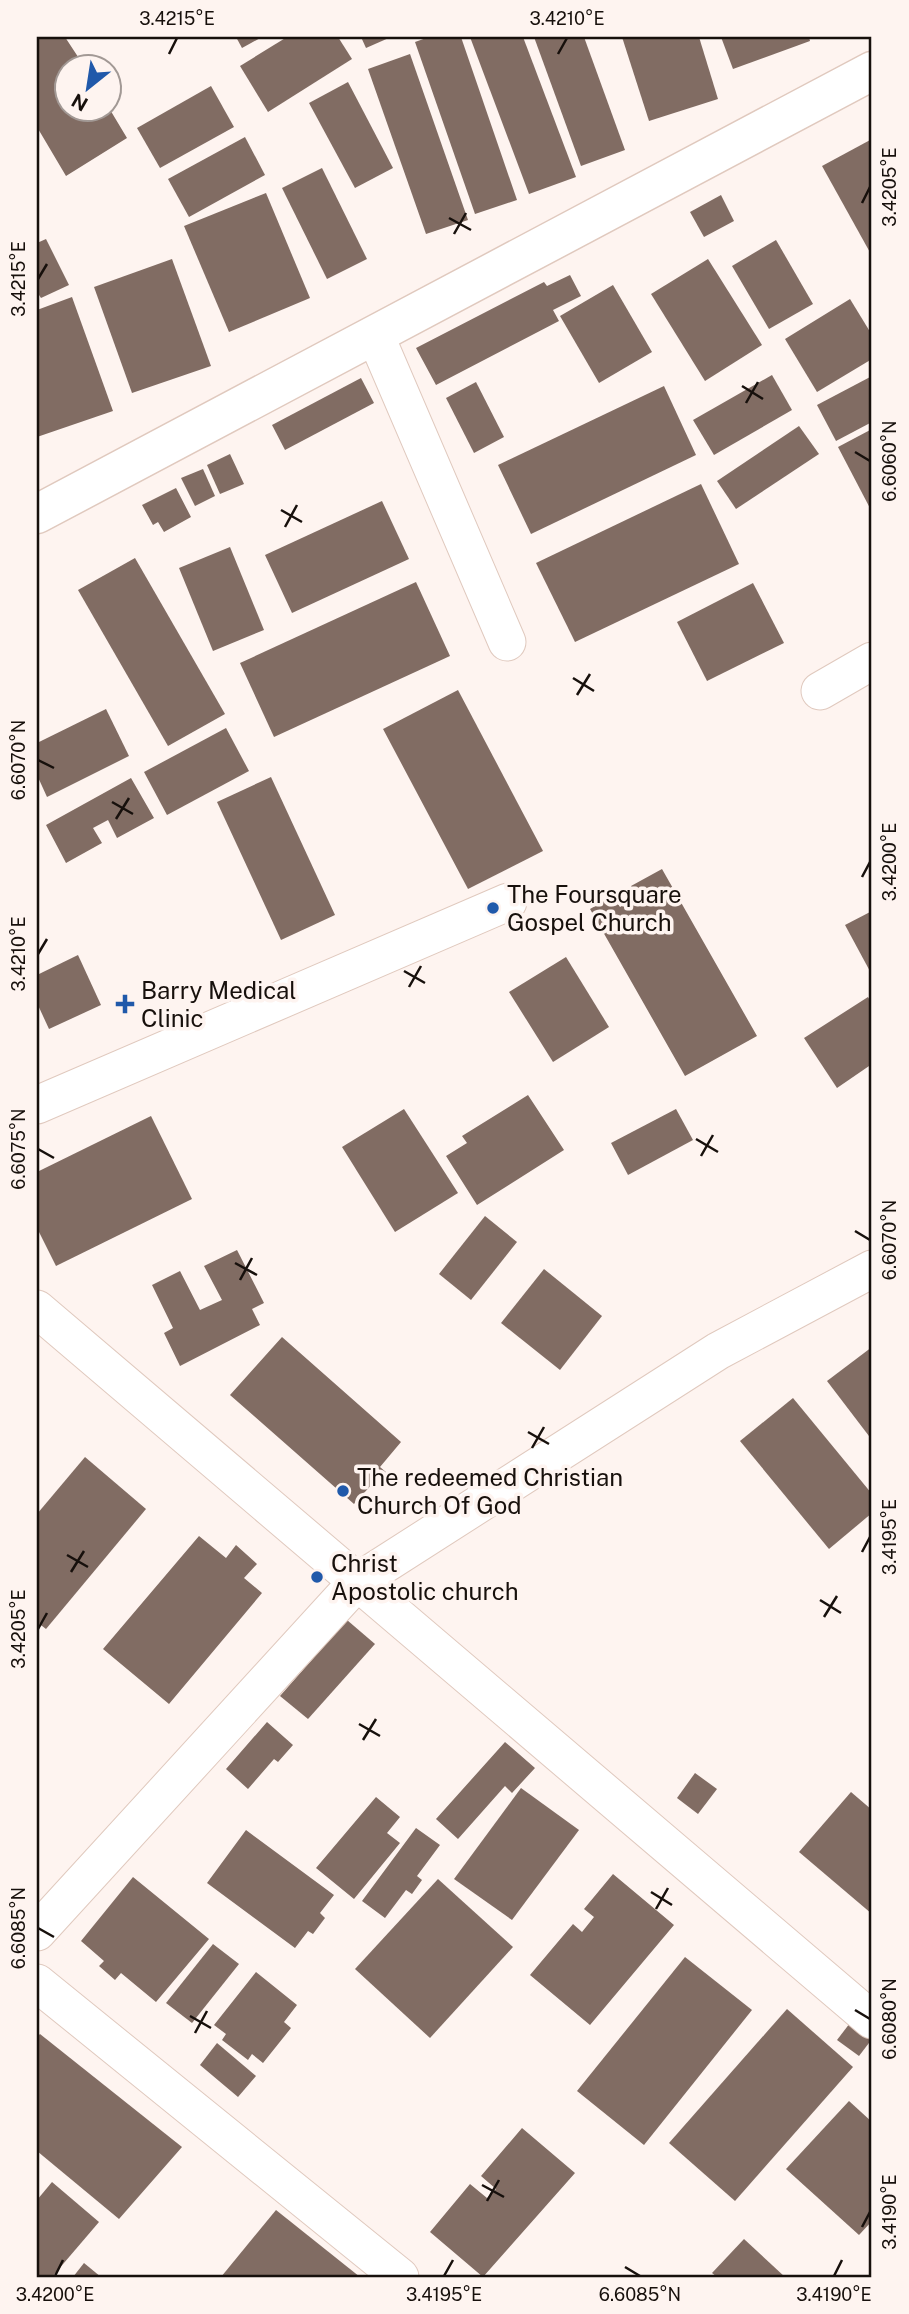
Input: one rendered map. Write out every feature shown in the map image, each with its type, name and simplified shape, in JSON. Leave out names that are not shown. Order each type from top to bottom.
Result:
[{"type":"street","points":[[37,514],[376,337],[872,71]]},
{"type":"street","points":[[376,337],[506,642]]},
{"type":"street","points":[[820,691],[872,661]]},
{"type":"street","points":[[37,1105],[508,902]]},
{"type":"street","points":[[37,1932],[357,1582],[718,1352],[872,1269]]},
{"type":"street","points":[[37,1309],[872,2020]]},
{"type":"street","points":[[37,1983],[400,2277]]},
{"type":"building","points":[[37,37],[65,37],[75,52],[52,52],[52,122],[117,122],[127,138],[66,176],[37,127]]},
{"type":"building","points":[[236,37],[262,37],[242,48]]},
{"type":"building","points":[[287,37],[338,37],[352,59],[268,112],[240,66]]},
{"type":"building","points":[[361,37],[391,37],[366,48]]},
{"type":"building","points":[[429,37],[461,37],[517,200],[475,214],[415,42]]},
{"type":"building","points":[[470,37],[523,37],[576,177],[529,194]]},
{"type":"building","points":[[534,37],[584,37],[625,150],[581,166]]},
{"type":"building","points":[[622,37],[699,37],[718,99],[649,121]]},
{"type":"building","points":[[721,37],[809,37],[810,41],[733,69]]},
{"type":"building","points":[[410,54],[468,220],[426,234],[368,69]]},
{"type":"building","points":[[348,82],[393,168],[355,188],[309,103]]},
{"type":"building","points":[[211,86],[234,127],[160,168],[137,128]]},
{"type":"building","points":[[245,137],[265,175],[189,217],[168,179]]},
{"type":"building","points":[[872,139],[872,256],[822,166]]},
{"type":"building","points":[[322,168],[367,259],[327,279],[282,188]]},
{"type":"building","points":[[266,193],[310,298],[229,332],[184,226]]},
{"type":"building","points":[[721,195],[734,221],[704,237],[690,212]]},
{"type":"building","points":[[46,239],[69,285],[41,298],[37,292],[37,243]]},
{"type":"building","points":[[776,240],[813,304],[769,329],[732,266]]},
{"type":"building","points":[[172,259],[211,366],[132,393],[94,287]]},
{"type":"building","points":[[708,259],[762,345],[705,381],[651,294]]},
{"type":"building","points":[[570,275],[581,296],[553,310],[559,321],[436,385],[416,348],[544,282],[547,286]]},
{"type":"building","points":[[613,285],[652,352],[599,383],[560,316]]},
{"type":"building","points":[[72,297],[113,411],[37,437],[37,310]]},
{"type":"building","points":[[850,299],[872,335],[872,359],[817,392],[785,339]]},
{"type":"building","points":[[772,375],[792,410],[714,455],[693,420]]},
{"type":"building","points":[[872,376],[872,422],[836,441],[817,405]]},
{"type":"building","points":[[361,378],[374,403],[285,450],[272,425]]},
{"type":"building","points":[[476,382],[504,437],[474,453],[446,398]]},
{"type":"building","points":[[664,386],[696,455],[531,534],[498,465]]},
{"type":"building","points":[[799,426],[819,454],[736,509],[717,481]]},
{"type":"building","points":[[872,429],[872,512],[838,447]]},
{"type":"building","points":[[230,454],[244,484],[220,494],[207,465]]},
{"type":"building","points":[[203,469],[215,496],[195,506],[181,478]]},
{"type":"building","points":[[701,484],[739,564],[575,642],[536,563]]},
{"type":"building","points":[[176,488],[191,517],[164,532],[158,522],[153,525],[142,505]]},
{"type":"building","points":[[382,501],[409,559],[292,613],[265,555]]},
{"type":"building","points":[[230,547],[264,630],[213,651],[179,568]]},
{"type":"building","points":[[135,558],[225,714],[168,746],[78,590]]},
{"type":"building","points":[[416,582],[450,656],[274,737],[240,663]]},
{"type":"building","points":[[753,583],[784,643],[707,681],[677,622]]},
{"type":"building","points":[[458,690],[543,851],[468,889],[383,729]]},
{"type":"building","points":[[106,709],[129,756],[47,797],[37,775],[37,743]]},
{"type":"building","points":[[226,728],[249,771],[167,815],[144,772]]},
{"type":"building","points":[[271,777],[335,915],[281,940],[217,802]]},
{"type":"building","points":[[131,778],[154,818],[117,838],[108,820],[93,828],[102,843],[66,863],[46,825]]},
{"type":"building","points":[[662,869],[757,1036],[685,1076],[590,909],[613,896],[620,907],[638,897],[631,886]]},
{"type":"building","points":[[872,911],[872,975],[845,925]]},
{"type":"building","points":[[78,955],[101,1005],[49,1029],[37,1003],[37,975]]},
{"type":"building","points":[[566,957],[609,1027],[553,1062],[509,992]]},
{"type":"building","points":[[868,997],[872,1004],[872,1064],[837,1088],[804,1038]]},
{"type":"building","points":[[528,1095],[564,1150],[477,1205],[446,1156],[467,1143],[462,1136]]},
{"type":"building","points":[[404,1109],[458,1193],[395,1232],[342,1147]]},
{"type":"building","points":[[676,1109],[693,1140],[628,1175],[611,1143]]},
{"type":"building","points":[[151,1116],[192,1199],[56,1266],[37,1228],[37,1172]]},
{"type":"building","points":[[485,1216],[517,1242],[471,1300],[439,1274]]},
{"type":"building","points":[[237,1250],[264,1303],[252,1309],[260,1325],[180,1366],[164,1333],[173,1328],[152,1285],[180,1271],[200,1310],[222,1300],[204,1266]]},
{"type":"building","points":[[544,1269],[602,1316],[560,1370],[501,1323]]},
{"type":"building","points":[[282,1337],[401,1442],[380,1467],[387,1473],[377,1484],[374,1482],[354,1504],[230,1395]]},
{"type":"building","points":[[872,1347],[872,1440],[827,1381]]},
{"type":"building","points":[[793,1398],[872,1494],[872,1513],[829,1549],[740,1441]]},
{"type":"building","points":[[85,1457],[146,1509],[46,1629],[37,1622],[37,1514]]},
{"type":"building","points":[[199,1536],[226,1558],[236,1545],[257,1564],[244,1578],[262,1593],[169,1704],[103,1649]]},
{"type":"building","points":[[347,1620],[375,1644],[308,1719],[280,1696]]},
{"type":"building","points":[[267,1722],[293,1745],[278,1762],[274,1759],[248,1789],[226,1769]]},
{"type":"building","points":[[505,1742],[535,1768],[512,1793],[505,1786],[458,1839],[436,1819]]},
{"type":"building","points":[[695,1773],[717,1789],[698,1814],[677,1798]]},
{"type":"building","points":[[521,1788],[579,1830],[512,1920],[454,1879]]},
{"type":"building","points":[[851,1792],[872,1810],[872,1914],[799,1852]]},
{"type":"building","points":[[376,1797],[400,1817],[387,1833],[400,1843],[354,1899],[316,1868]]},
{"type":"building","points":[[416,1828],[440,1845],[417,1876],[422,1880],[412,1894],[406,1890],[385,1918],[362,1901]]},
{"type":"building","points":[[246,1830],[334,1895],[320,1913],[325,1918],[313,1934],[308,1931],[295,1948],[207,1883]]},
{"type":"building","points":[[613,1874],[674,1925],[590,2025],[530,1975],[573,1924],[582,1932],[594,1917],[584,1909]]},
{"type":"building","points":[[133,1877],[209,1939],[156,2002],[121,1973],[115,1980],[99,1966],[104,1961],[81,1941]]},
{"type":"building","points":[[438,1879],[513,1947],[430,2038],[355,1969]]},
{"type":"building","points":[[213,1944],[239,1964],[192,2023],[166,2003]]},
{"type":"building","points":[[685,1957],[752,2010],[644,2145],[577,2091]]},
{"type":"building","points":[[256,1972],[297,2005],[284,2022],[291,2028],[263,2063],[252,2054],[248,2060],[222,2040],[226,2034],[214,2025]]},
{"type":"building","points":[[787,2009],[853,2067],[735,2201],[669,2143]]},
{"type":"building","points":[[850,2023],[872,2039],[859,2056],[837,2040]]},
{"type":"building","points":[[40,2034],[182,2147],[119,2219],[37,2151],[37,2037]]},
{"type":"building","points":[[217,2043],[256,2076],[238,2097],[200,2065]]},
{"type":"building","points":[[849,2101],[872,2122],[872,2221],[859,2235],[786,2169]]},
{"type":"building","points":[[522,2128],[575,2173],[483,2277],[430,2232],[470,2184],[487,2198],[496,2189],[481,2176]]},
{"type":"building","points":[[52,2182],[99,2222],[52,2277],[37,2277],[37,2200]]},
{"type":"building","points":[[276,2210],[360,2277],[221,2277]]},
{"type":"building","points":[[744,2239],[785,2277],[717,2277],[712,2273]]},
{"type":"building","points":[[84,2263],[101,2277],[73,2277]]},
{"type":"place","name":"The Foursquare Gospel Church","points":[[493,908]]},
{"type":"place","name":"Barry Medical Clinic","points":[[125,1004]]},
{"type":"place","name":"The redeemed Christian Church Of God","points":[[343,1491]]},
{"type":"place","name":"Christ Apostolic church","points":[[317,1577]]}]
